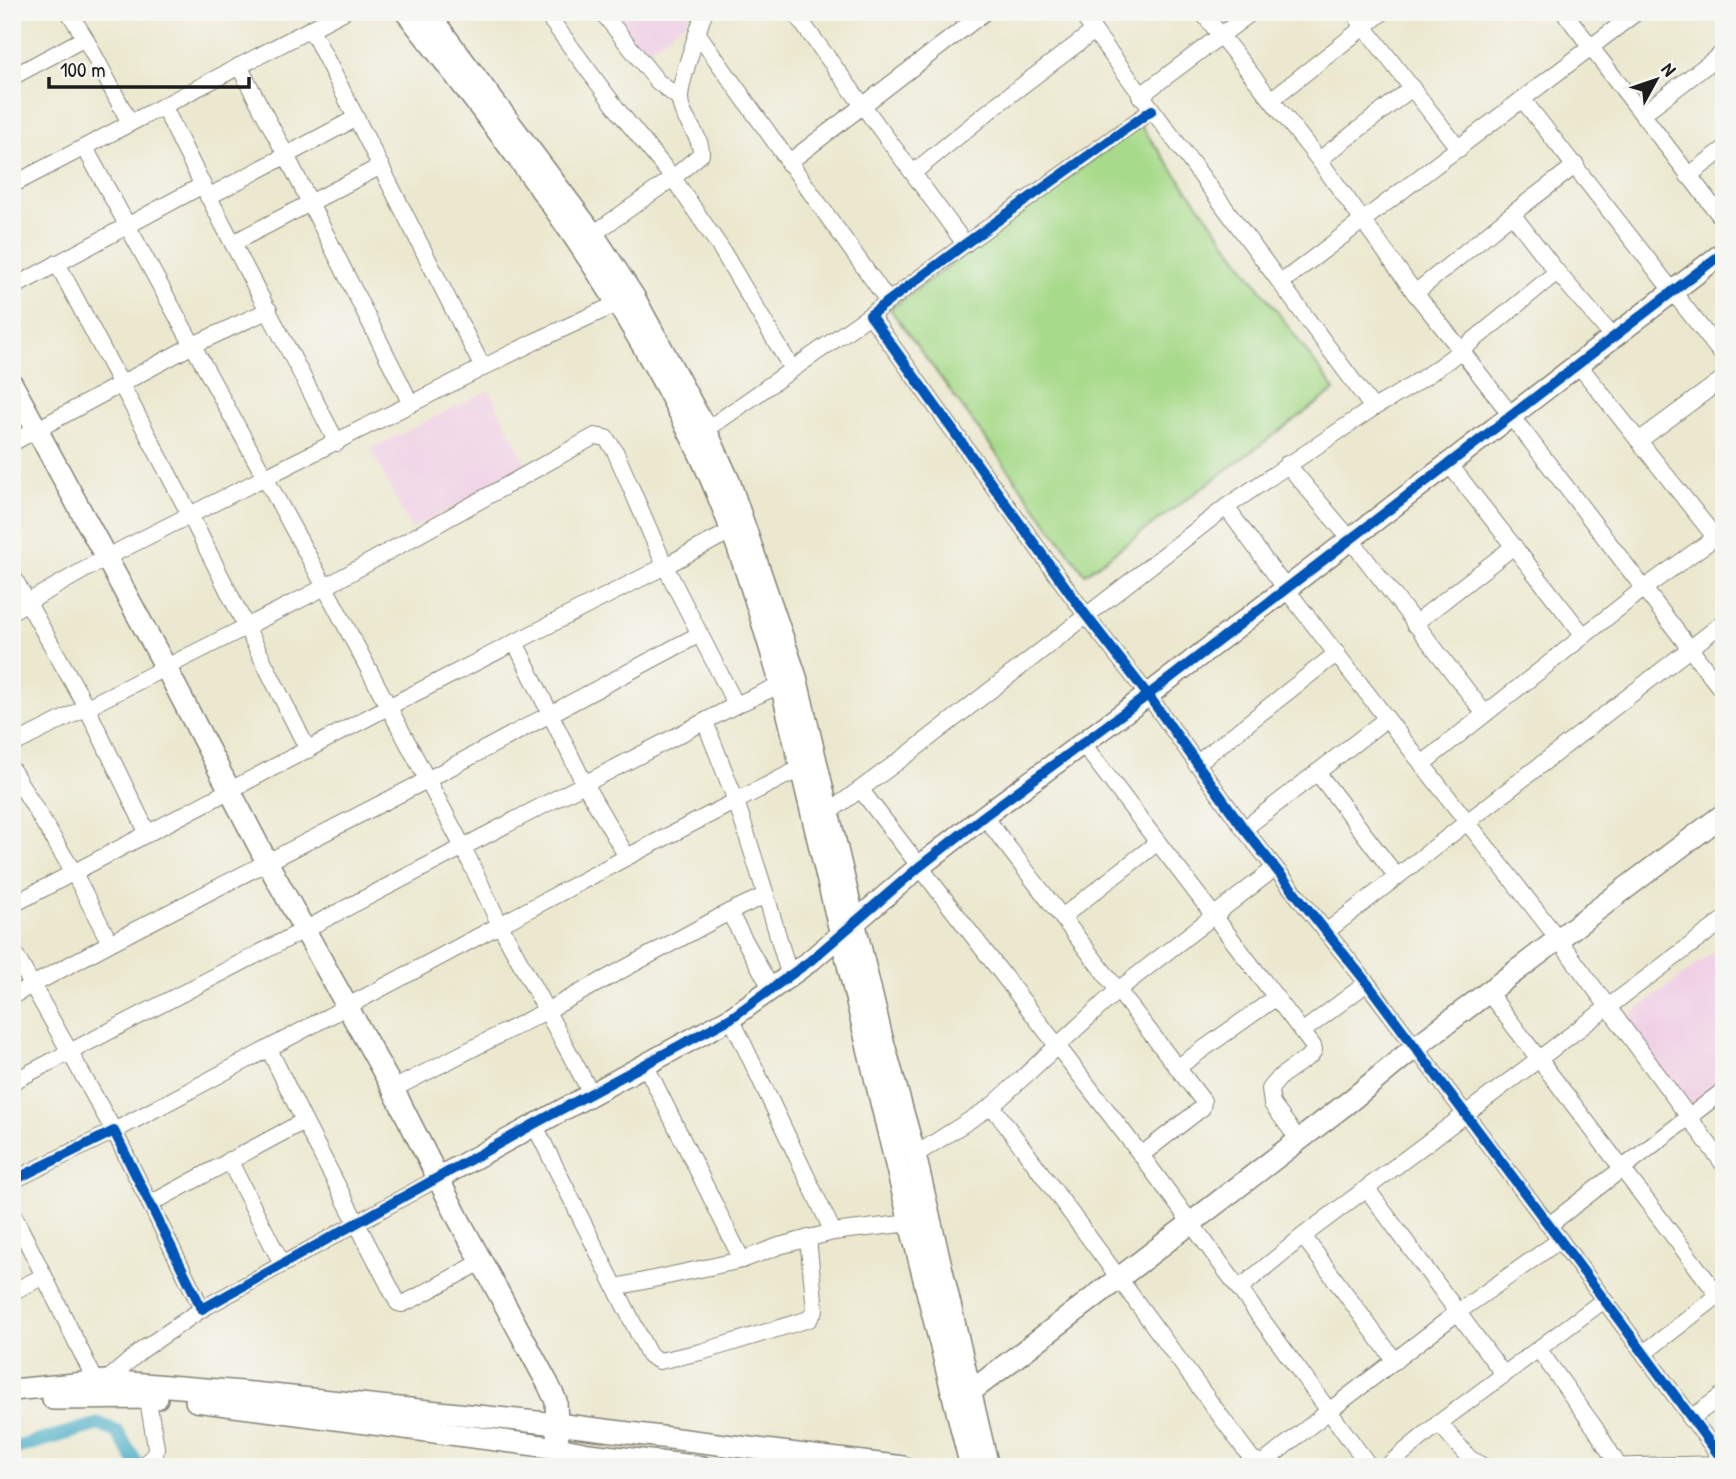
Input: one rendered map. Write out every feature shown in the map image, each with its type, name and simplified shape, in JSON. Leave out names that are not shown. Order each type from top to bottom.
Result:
[{"type":"main road","points":[[406,12],[626,300],[706,430],[729,481],[829,812],[843,877],[848,929],[910,1223],[971,1467]]},
{"type":"main road","points":[[428,12],[593,234],[694,441],[731,531],[765,628],[789,681],[802,768],[915,1155],[988,1467]]},
{"type":"main road","points":[[438,1178],[646,1066],[731,1018],[772,990],[984,816],[1148,695],[1724,252]]},
{"type":"main road","points":[[12,384],[107,557],[267,862],[393,1089],[481,1262],[556,1401],[585,1428],[589,1454]]},
{"type":"main road","points":[[969,1393],[1488,992],[1721,820]]},
{"type":"main road","points":[[12,1390],[101,1381],[189,1400],[702,1467]]},
{"type":"main road","points":[[12,1404],[146,1390],[557,1424],[904,1467]]},
{"type":"main road","points":[[556,1401],[558,1448]]},
{"type":"street","points":[[69,12],[130,123]]},
{"type":"street","points":[[12,185],[343,12]]},
{"type":"street","points":[[593,234],[673,178],[701,154],[699,142],[680,99],[657,82],[602,12]]},
{"type":"street","points":[[680,99],[704,12]]},
{"type":"street","points":[[794,12],[965,244]]},
{"type":"street","points":[[1080,12],[1373,408]]},
{"type":"street","points":[[1202,12],[1319,160],[1415,293],[1461,349],[1724,694]]},
{"type":"street","points":[[1140,96],[1252,12]]},
{"type":"street","points":[[1353,12],[1460,149]]},
{"type":"street","points":[[1272,99],[1383,12]]},
{"type":"street","points":[[1564,12],[1724,221]]},
{"type":"street","points":[[1282,282],[1637,12]]},
{"type":"street","points":[[550,14],[620,114],[673,178],[720,247],[792,369]]},
{"type":"street","points":[[788,163],[978,14]]},
{"type":"street","points":[[311,29],[483,368]]},
{"type":"street","points":[[914,172],[999,103],[1094,32]]},
{"type":"street","points":[[698,34],[888,302]]},
{"type":"street","points":[[12,77],[85,38]]},
{"type":"street","points":[[1642,114],[1721,60]]},
{"type":"street","points":[[239,66],[411,404]]},
{"type":"street","points":[[1319,160],[1412,88]]},
{"type":"street","points":[[1524,100],[1724,357]]},
{"type":"street","points":[[164,107],[204,191],[270,310],[337,443]]},
{"type":"street","points":[[706,430],[870,315],[1152,110]]},
{"type":"street","points":[[12,288],[128,224],[286,155],[356,118]]},
{"type":"street","points":[[85,148],[325,587],[464,849],[500,925],[592,1095]]},
{"type":"street","points":[[1688,176],[1724,149]]},
{"type":"street","points":[[1415,293],[1576,165]]},
{"type":"street","points":[[233,243],[381,166]]},
{"type":"street","points":[[1512,214],[1613,337]]},
{"type":"street","points":[[57,263],[248,627],[309,750]]},
{"type":"street","points":[[829,812],[1226,507],[1373,408],[1408,389],[1557,272]]},
{"type":"street","points":[[12,611],[107,557],[483,368],[626,300]]},
{"type":"street","points":[[12,443],[193,345],[270,310]]},
{"type":"street","points":[[870,315],[1244,829],[1367,983],[1724,1463]]},
{"type":"street","points":[[1422,764],[1643,589],[1719,534],[1578,364]]},
{"type":"street","points":[[1640,440],[1724,378]]},
{"type":"street","points":[[12,745],[325,587],[595,436],[606,438],[615,451],[665,566],[736,705]]},
{"type":"street","points":[[1287,464],[1351,540],[1485,714]]},
{"type":"street","points":[[1449,464],[1584,636]]},
{"type":"street","points":[[1226,507],[1286,589],[1559,940],[1724,1165]]},
{"type":"street","points":[[12,905],[388,707],[731,531]]},
{"type":"street","points":[[1415,624],[1514,546]]},
{"type":"street","points":[[12,575],[86,706],[148,834]]},
{"type":"street","points":[[1326,932],[1724,622]]},
{"type":"street","points":[[12,996],[427,780],[698,635]]},
{"type":"street","points":[[515,642],[585,785],[626,858]]},
{"type":"street","points":[[1196,764],[1337,653]]},
{"type":"street","points":[[12,1082],[71,1054],[736,705],[789,681]]},
{"type":"street","points":[[1244,829],[1386,719]]},
{"type":"street","points":[[705,722],[736,801],[790,977]]},
{"type":"street","points":[[1083,744],[1313,1046],[1314,1051],[1270,1089],[1272,1104],[1298,1139]]},
{"type":"street","points":[[12,1181],[114,1131],[347,1005],[802,768]]},
{"type":"street","points":[[12,770],[74,873],[110,943]]},
{"type":"street","points":[[1317,772],[1397,877]]},
{"type":"street","points":[[861,790],[1240,1288],[1370,1467]]},
{"type":"street","points":[[984,816],[1201,1097],[1203,1105],[1140,1155]]},
{"type":"street","points":[[1062,917],[1158,842]]},
{"type":"street","points":[[915,1155],[992,1106],[1118,990],[1275,868]]},
{"type":"street","points":[[393,1089],[766,895]]},
{"type":"street","points":[[729,912],[772,990]]},
{"type":"street","points":[[1240,1288],[1303,1236],[1724,920]]},
{"type":"street","points":[[12,949],[114,1131],[202,1309]]},
{"type":"street","points":[[1301,1032],[1367,983]]},
{"type":"street","points":[[1488,992],[1620,1169],[1721,1293],[1644,1353]]},
{"type":"street","points":[[1178,1066],[1275,998]]},
{"type":"street","points":[[731,1018],[833,1232]]},
{"type":"street","points":[[269,1049],[303,1121],[398,1303],[414,1299],[481,1262]]},
{"type":"street","points":[[646,1066],[742,1260]]},
{"type":"street","points":[[1549,1225],[1724,1090]]},
{"type":"street","points":[[992,1106],[1256,1462],[1264,1462],[1458,1312],[1560,1240]]},
{"type":"street","points":[[150,1204],[303,1121]]},
{"type":"street","points":[[534,1124],[642,1341],[654,1359],[701,1352],[809,1319],[815,1310],[808,1238]]},
{"type":"street","points":[[229,1160],[282,1264]]},
{"type":"street","points":[[12,1212],[101,1381],[202,1309],[438,1178]]},
{"type":"street","points":[[1367,1189],[1504,1375]]},
{"type":"street","points":[[616,1287],[742,1260],[833,1232],[910,1223]]},
{"type":"street","points":[[1303,1236],[1395,1361]]},
{"type":"street","points":[[12,1292],[44,1276]]},
{"type":"street","points":[[1386,1467],[1439,1423],[1604,1300]]},
{"type":"street","points":[[1538,1350],[1619,1466]]},
{"type":"street","points":[[146,1390],[156,1447],[155,1454],[146,1463]]},
{"type":"street","points":[[1690,1419],[1724,1394]]},
{"type":"street","points":[[1439,1423],[1470,1459],[1486,1467]]},
{"type":"street","points":[[1597,1467],[1724,1463]]},
{"type":"shaded area","points":[[613,12],[689,12],[686,22],[644,52]]},
{"type":"shaded area","points":[[489,390],[529,469],[411,529],[371,449]]},
{"type":"shaded area","points":[[1724,944],[1724,1083],[1689,1109],[1622,1021]]},
{"type":"green space","points":[[1140,125],[1335,390],[1085,574],[890,309]]},
{"type":"waterway","points":[[12,1449],[99,1424],[117,1432],[139,1467]]},
{"type":"cycle path","points":[[1152,110],[870,315],[1244,829],[1367,983],[1724,1462]]},
{"type":"cycle path","points":[[12,1181],[114,1131],[202,1309],[731,1018],[810,961],[919,867],[984,816],[1148,695],[1724,252]]}]
